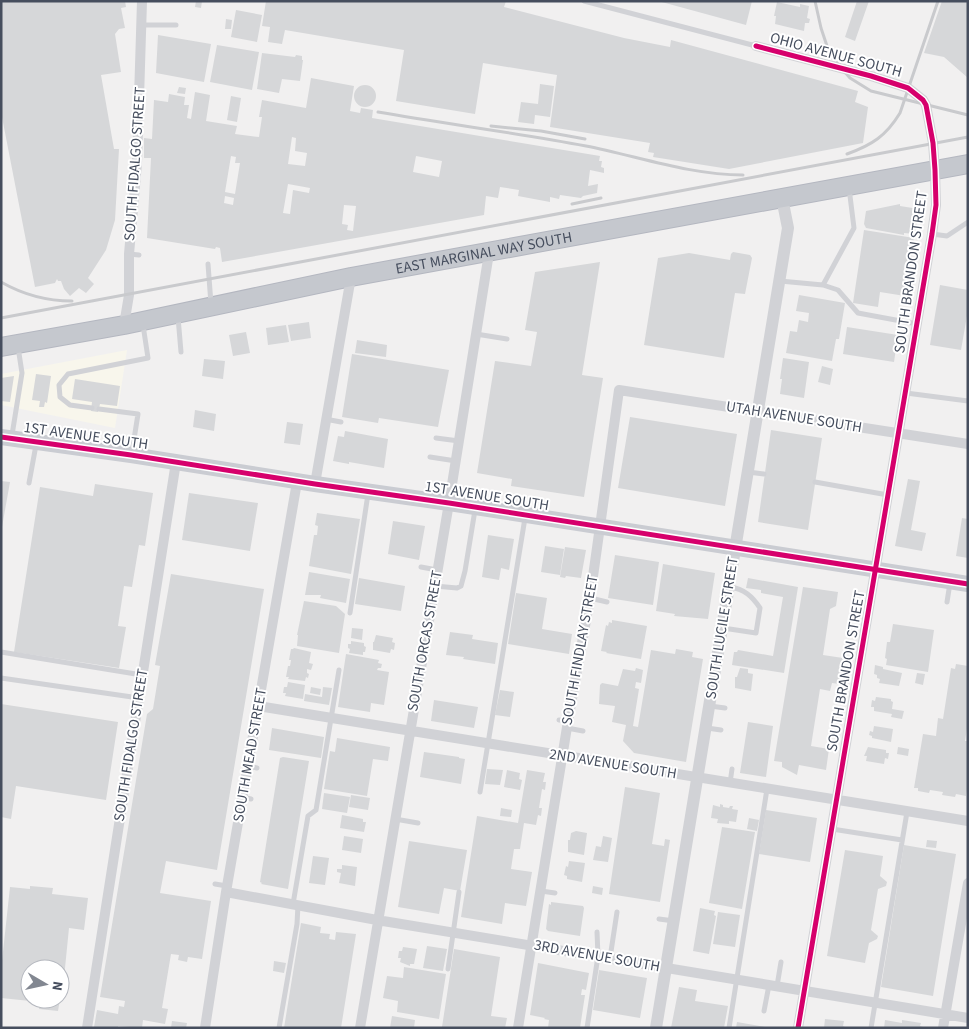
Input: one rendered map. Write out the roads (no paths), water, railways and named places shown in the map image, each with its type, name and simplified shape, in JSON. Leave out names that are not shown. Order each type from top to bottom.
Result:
[{"type":"highway","name":"EAST MARGINAL WAY SOUTH","points":[[10,346],[142,322],[352,277],[968,164]]},
{"type":"main road","name":"1ST AVENUE SOUTH","points":[[6,438],[476,507],[968,584]]},
{"type":"street","name":"SOUTH FIDALGO STREET","points":[[124,325],[134,254],[142,1]]},
{"type":"street","name":"OHIO AVENUE SOUTH","points":[[756,46],[871,76],[914,91],[926,105],[933,143],[935,170]]},
{"type":"street","name":"SOUTH BRANDON STREET","points":[[798,1028],[932,234],[936,205],[935,170]]},
{"type":"street","name":"SOUTH LUCILE STREET","points":[[656,1028],[788,228],[782,198]]},
{"type":"street","name":"SOUTH ORCAS STREET","points":[[360,1028],[394,819],[438,570],[489,253]]},
{"type":"street","points":[[315,484],[325,419],[352,277]]},
{"type":"street","name":"UTAH AVENUE SOUTH","points":[[619,390],[968,444]]},
{"type":"street","name":"SOUTH FINDLAY STREET","points":[[518,1028],[562,756],[564,723],[590,598],[619,390]]},
{"type":"street","name":"SOUTH FIDALGO STREET","points":[[87,1028],[176,462]]},
{"type":"street","name":"SOUTH MEAD STREET","points":[[205,1028],[226,889],[236,862],[247,798],[258,706],[296,482]]},
{"type":"street","name":"2ND AVENUE SOUTH","points":[[258,706],[968,821]]},
{"type":"street","points":[[943,1028],[968,882]]},
{"type":"street","name":"3RD AVENUE SOUTH","points":[[226,889],[378,920],[968,1018]]},
{"type":"lane","name":"OHIO AVENUE SOUTH","points":[[584,1],[756,46]]},
{"type":"lane","points":[[142,25],[176,25]]},
{"type":"lane","points":[[823,285],[854,228],[849,186]]},
{"type":"lane","points":[[932,234],[948,236],[968,222]]},
{"type":"lane","points":[[208,264],[211,307]]},
{"type":"lane","points":[[779,280],[823,285],[838,290],[858,313],[917,324]]},
{"type":"lane","points":[[178,314],[181,352]]},
{"type":"lane","points":[[92,408],[70,405],[60,397],[59,385],[68,374],[148,358],[142,322]]},
{"type":"lane","points":[[476,334],[507,339]]},
{"type":"lane","points":[[6,438],[22,373],[10,346]]},
{"type":"lane","points":[[906,392],[968,401]]},
{"type":"lane","points":[[99,409],[138,414],[131,455]]},
{"type":"lane","points":[[325,419],[341,422]]},
{"type":"lane","points":[[436,438],[459,441]]},
{"type":"lane","points":[[29,483],[37,442]]},
{"type":"lane","points":[[430,457],[456,461]]},
{"type":"lane","points":[[747,472],[764,474]]},
{"type":"lane","points":[[815,482],[889,495]]},
{"type":"lane","points":[[350,613],[368,491]]},
{"type":"lane","points":[[435,586],[457,588],[461,586],[466,571],[476,507]]},
{"type":"lane","points":[[480,792],[525,515]]},
{"type":"lane","points":[[421,567],[438,570]]},
{"type":"lane","points":[[947,602],[950,581]]},
{"type":"lane","points":[[723,628],[756,633],[760,608],[753,598],[742,590],[730,587]]},
{"type":"lane","points":[[590,598],[608,602]]},
{"type":"lane","points":[[1,652],[142,675]]},
{"type":"lane","points":[[279,1028],[297,924],[295,904],[308,816],[316,810],[339,670]]},
{"type":"lane","points":[[1,678],[139,698]]},
{"type":"lane","points":[[710,706],[725,708]]},
{"type":"lane","points":[[564,723],[583,731]]},
{"type":"lane","points":[[706,728],[721,730]]},
{"type":"lane","points":[[730,783],[732,770]]},
{"type":"lane","points":[[729,1028],[767,789]]},
{"type":"lane","points":[[871,1028],[907,812]]},
{"type":"lane","points":[[394,819],[418,823]]},
{"type":"lane","points":[[831,828],[902,840]]},
{"type":"lane","points":[[215,884],[226,889]]},
{"type":"lane","points":[[541,891],[555,893]]},
{"type":"lane","points":[[448,969],[459,892]]},
{"type":"lane","points":[[610,958],[618,912]]},
{"type":"lane","points":[[659,919],[674,921]]},
{"type":"lane","points":[[586,1028],[598,956],[597,932]]},
{"type":"lane","points":[[764,1011],[781,962]]},
{"type":"railway","points":[[815,1],[830,55],[850,78],[871,91],[968,115]]},
{"type":"railway","points":[[847,154],[878,139],[900,113],[938,1]]},
{"type":"railway","points":[[378,112],[586,146],[703,172],[743,175]]},
{"type":"railway","points":[[491,126],[541,131],[585,139]]},
{"type":"railway","points":[[1,318],[968,137]]},
{"type":"railway","points":[[572,204],[601,198]]},
{"type":"railway","points":[[1,282],[35,296],[72,301]]}]
